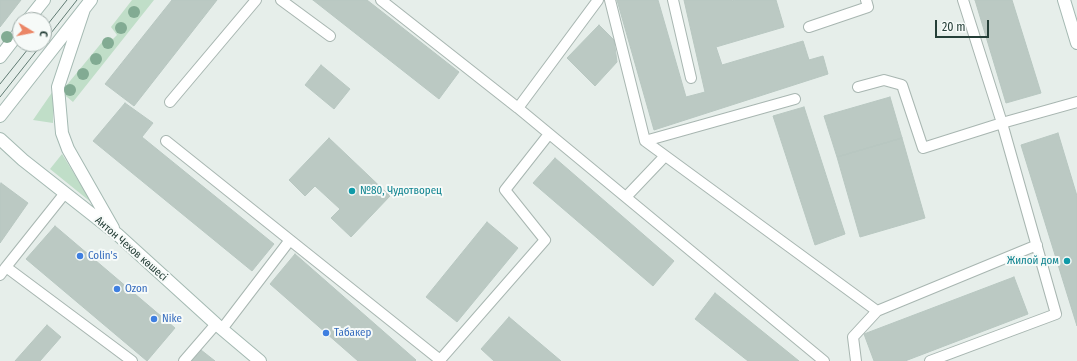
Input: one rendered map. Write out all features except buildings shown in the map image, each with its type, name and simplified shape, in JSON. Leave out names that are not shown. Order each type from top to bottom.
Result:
[{"type":"street","points":[[34,12],[44,0]]},
{"type":"street","points":[[1064,0],[1077,43]]},
{"type":"street","points":[[0,116],[88,5]]},
{"type":"street","points":[[88,5],[58,87],[62,133],[68,149],[117,234]]},
{"type":"street","points":[[0,57],[12,41]]},
{"type":"street","name":"Антон Чехов көшесі","points":[[0,139],[23,160],[117,234],[219,327],[260,361]]},
{"type":"lane","points":[[170,102],[256,0]]},
{"type":"lane","points":[[281,0],[330,36]]},
{"type":"lane","points":[[381,0],[518,108],[824,361]]},
{"type":"lane","points":[[518,108],[598,0]]},
{"type":"lane","points":[[610,0],[645,141],[877,311]]},
{"type":"lane","points":[[673,0],[691,78]]},
{"type":"lane","points":[[809,27],[868,7],[866,0]]},
{"type":"lane","points":[[930,361],[1056,314],[1002,123],[963,0]]},
{"type":"lane","points":[[858,87],[884,80],[902,85],[923,148],[1002,123],[1077,102]]},
{"type":"lane","points":[[645,141],[795,99]]},
{"type":"lane","points":[[166,141],[440,360],[545,240],[505,190],[549,134]]},
{"type":"lane","points":[[626,197],[665,156]]},
{"type":"lane","points":[[65,193],[3,271],[132,361]]},
{"type":"lane","points":[[184,361],[219,327],[290,240]]},
{"type":"lane","points":[[856,361],[853,337],[877,311],[1037,245]]},
{"type":"green space","points":[[132,0],[154,0],[73,102],[61,92],[103,41],[109,43],[117,35],[111,27]]},
{"type":"green space","points":[[53,91],[53,123],[33,120]]},
{"type":"green space","points":[[62,154],[92,203],[50,169]]},
{"type":"tram line","points":[[52,19],[67,0]]},
{"type":"tram line","points":[[52,32],[77,0]]},
{"type":"tram line","points":[[0,84],[26,52]]},
{"type":"tram line","points":[[0,97],[36,52]]},
{"type":"place","name":"№80, Чудотворец","points":[[352,191]]},
{"type":"place","name":"Colin's","points":[[80,256]]},
{"type":"place","name":"Жилой дом","points":[[1067,261]]},
{"type":"place","name":"Ozon","points":[[117,289]]},
{"type":"place","name":"Nike","points":[[154,319]]},
{"type":"place","name":"Табакер","points":[[326,333]]}]
